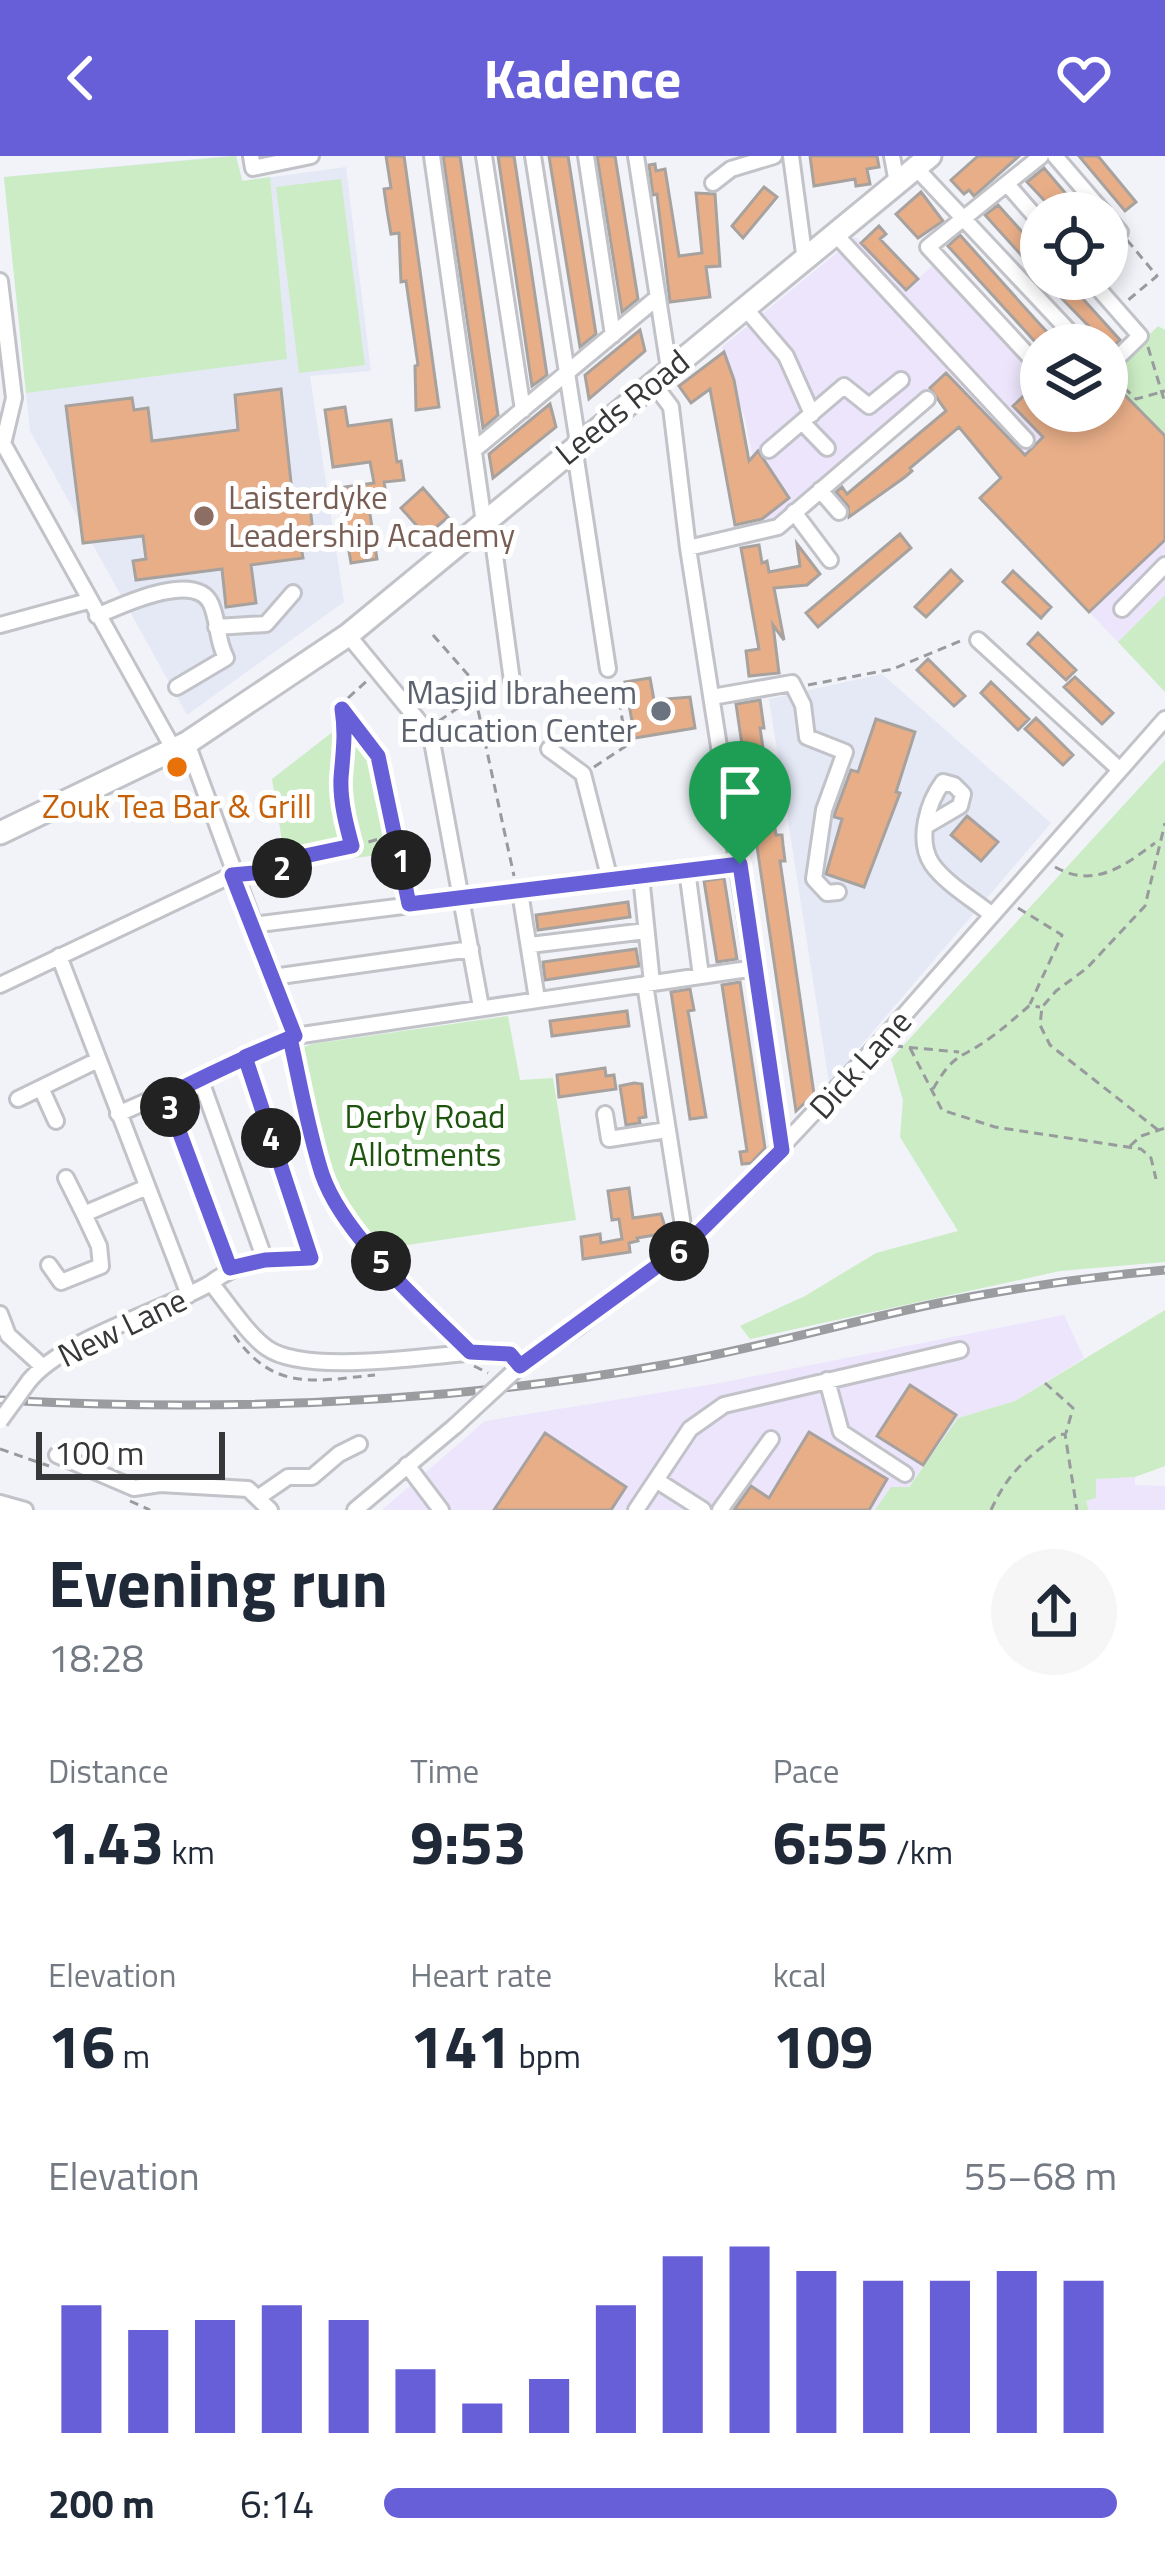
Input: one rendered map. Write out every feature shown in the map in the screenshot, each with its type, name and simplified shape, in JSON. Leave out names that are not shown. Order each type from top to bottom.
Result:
[{"type":"highway","name":"Leeds Road","points":[[0,833],[180,747],[348,635],[923,162]]},
{"type":"street","points":[[251,156],[253,167],[311,157]]},
{"type":"street","points":[[432,156],[512,681]]},
{"type":"street","points":[[484,156],[523,410]]},
{"type":"street","points":[[533,156],[608,669]]},
{"type":"street","points":[[586,156],[613,335]]},
{"type":"street","points":[[636,156],[658,297],[661,376],[671,407],[688,548],[782,1150]]},
{"type":"street","points":[[712,184],[731,169],[774,156]]},
{"type":"street","points":[[791,156],[805,261]]},
{"type":"street","points":[[892,156],[897,183]]},
{"type":"street","points":[[1020,346],[928,247],[1041,156]]},
{"type":"street","points":[[1055,156],[1086,192]]},
{"type":"street","points":[[923,162],[964,218],[1062,324]]},
{"type":"street","points":[[1006,184],[1020,200]]},
{"type":"street","points":[[836,236],[1026,440]]},
{"type":"street","points":[[0,281],[14,398],[2,439],[88,601],[180,747],[273,976],[292,1037]]},
{"type":"street","points":[[474,450],[658,297]]},
{"type":"street","points":[[1108,300],[1140,337],[1128,349]]},
{"type":"street","points":[[745,308],[786,356],[807,418],[827,448]]},
{"type":"street","points":[[770,450],[844,386],[869,406],[901,380]]},
{"type":"street","points":[[688,548],[778,527],[927,399]]},
{"type":"street","points":[[820,490],[839,512]]},
{"type":"street","points":[[794,512],[830,560]]},
{"type":"street","points":[[1122,609],[1165,565]]},
{"type":"street","points":[[97,616],[158,593],[194,588],[204,592],[212,608],[214,634],[226,658],[177,687]]},
{"type":"street","points":[[216,627],[266,624],[293,593]]},
{"type":"street","points":[[0,625],[88,601]]},
{"type":"street","points":[[348,635],[431,736],[481,1007]]},
{"type":"street","points":[[979,640],[1120,770]]},
{"type":"street","points":[[712,697],[792,683],[803,705],[807,737],[845,752],[820,826],[814,879],[827,893],[838,892]]},
{"type":"street","points":[[342,709],[378,756],[409,904]]},
{"type":"street","name":"Dick Lane","points":[[355,1510],[520,1366],[686,1245],[782,1150],[1165,718]]},
{"type":"street","points":[[549,748],[583,774],[610,880]]},
{"type":"street","points":[[926,826],[932,865],[992,915]]},
{"type":"street","points":[[252,925],[740,864]]},
{"type":"street","points":[[688,870],[701,976]]},
{"type":"street","points":[[0,985],[232,875]]},
{"type":"street","points":[[641,876],[648,983],[686,1245]]},
{"type":"street","points":[[519,892],[537,999]]},
{"type":"street","points":[[530,945],[646,932]]},
{"type":"street","points":[[273,976],[471,950]]},
{"type":"street","points":[[59,956],[189,1295]]},
{"type":"street","points":[[118,1114],[292,1037],[755,968]]},
{"type":"street","points":[[211,1283],[230,1268],[265,1260],[311,1258],[245,1057]]},
{"type":"street","points":[[18,1099],[98,1060]]},
{"type":"street","points":[[200,1078],[265,1260]]},
{"type":"street","points":[[41,1088],[56,1121]]},
{"type":"street","points":[[166,1096],[230,1268]]},
{"type":"street","points":[[605,1114],[609,1139],[668,1130]]},
{"type":"street","points":[[49,1265],[61,1282],[101,1266],[99,1246],[66,1178]]},
{"type":"street","points":[[84,1214],[147,1187]]},
{"type":"street","name":"New Lane","points":[[0,1421],[41,1366],[211,1283],[267,1348],[299,1360],[383,1360],[470,1352],[510,1354],[520,1366]]},
{"type":"street","points":[[0,1313],[8,1336],[41,1366]]},
{"type":"street","points":[[636,1510],[691,1429],[714,1409],[960,1350]]},
{"type":"street","points":[[827,1380],[842,1432],[905,1474]]},
{"type":"street","points":[[720,1510],[770,1439]]},
{"type":"street","points":[[259,1497],[288,1477],[312,1477],[359,1444]]},
{"type":"street","points":[[57,1455],[134,1488],[160,1484],[248,1489],[270,1510]]},
{"type":"street","points":[[407,1466],[441,1510]]},
{"type":"street","points":[[656,1480],[682,1504],[703,1510]]},
{"type":"street","points":[[0,1503],[25,1510]]},
{"type":"path","points":[[1117,310],[1157,276],[1128,242]]},
{"type":"path","points":[[1140,337],[1165,403]]},
{"type":"path","points":[[1128,391],[1136,399],[1163,392]]},
{"type":"path","points":[[433,635],[478,686]]},
{"type":"path","points":[[792,683],[800,687],[893,669],[963,639],[979,640]]},
{"type":"path","points":[[583,774],[626,746],[619,698],[608,669]]},
{"type":"path","points":[[352,846],[343,813],[341,778],[347,742],[341,703],[378,671]]},
{"type":"path","points":[[478,686],[512,681]]},
{"type":"path","points":[[478,686],[475,696],[519,892]]},
{"type":"path","points":[[426,730],[475,696]]},
{"type":"path","points":[[1158,1130],[1051,1045],[1040,1024],[1042,1007],[1125,932],[1145,906],[1165,824]]},
{"type":"path","points":[[232,875],[276,871],[300,857],[372,843],[395,832]]},
{"type":"path","points":[[1055,867],[1080,875],[1114,872],[1159,840]]},
{"type":"path","points":[[893,1046],[961,1052],[985,1042],[1029,1006],[1062,934],[1016,907]]},
{"type":"path","points":[[1029,1006],[1042,1007]]},
{"type":"path","points":[[292,1037],[323,1177],[340,1208],[380,1260],[470,1352]]},
{"type":"path","points":[[910,1048],[941,1109],[967,1120],[1141,1149],[1151,1158],[1156,1179]]},
{"type":"path","points":[[933,1089],[961,1052]]},
{"type":"path","points":[[1130,1147],[1141,1136],[1165,1128]]},
{"type":"path","points":[[1045,1383],[1073,1408],[1065,1434],[1077,1510]]},
{"type":"path","points":[[992,1510],[1005,1479],[1016,1467],[1065,1434]]},
{"type":"shaded area","name":"Laisterdyke Leadership Academy","points":[[236,156],[243,181],[346,167],[371,371],[310,376],[344,602],[187,715],[30,431],[4,177]]},
{"type":"shaded area","points":[[856,237],[906,290],[936,262],[1020,352],[1020,432],[1128,432],[1128,398],[1165,436],[1165,595],[1118,642],[980,498],[1001,477],[929,390],[767,527],[745,419],[722,347]]},
{"type":"shaded area","points":[[882,674],[1051,823],[829,1083],[769,699]]},
{"type":"shaded area","points":[[1064,1315],[1084,1358],[1015,1401],[958,1418],[908,1487],[891,1487],[875,1510],[382,1510],[485,1421],[720,1383]]},
{"type":"shaded area","points":[[1135,1477],[1135,1485],[1165,1486],[1165,1510],[1089,1510],[1086,1500],[1095,1479]]},
{"type":"green space","points":[[236,156],[242,181],[270,177],[287,359],[26,393],[4,177]]},
{"type":"green space","points":[[341,179],[365,365],[299,373],[276,187]]},
{"type":"green space","points":[[1158,326],[1165,330],[1165,436],[1128,398],[1128,355]]},
{"type":"green space","points":[[1165,595],[1165,692],[1118,642]]},
{"type":"green space","points":[[348,720],[376,758],[396,853],[286,866],[272,779]]},
{"type":"green space","points":[[1165,760],[1165,1262],[1060,1271],[750,1339],[740,1326],[805,1296],[876,1253],[958,1231],[900,1137],[903,1100],[891,1059]]},
{"type":"green space","name":"Derby Road Allotments","points":[[508,1016],[520,1080],[553,1078],[576,1220],[374,1250],[343,1210],[326,1177],[296,1050]]},
{"type":"green space","points":[[1165,1310],[1165,1466],[1135,1477],[1096,1479],[1096,1498],[1086,1501],[1089,1510],[875,1510],[891,1487],[909,1487],[958,1418],[1015,1401]]},
{"type":"building","points":[[386,156],[404,156],[439,407],[416,410],[418,365],[406,281],[401,282],[399,233],[391,234],[387,210],[384,189],[391,188]]},
{"type":"building","points":[[443,156],[460,156],[498,415],[483,428]]},
{"type":"building","points":[[498,156],[514,156],[547,375],[532,386]]},
{"type":"building","points":[[549,156],[568,156],[596,334],[580,347]]},
{"type":"building","points":[[597,156],[615,156],[638,299],[622,312]]},
{"type":"building","points":[[810,156],[877,156],[879,167],[867,169],[870,184],[856,186],[855,179],[814,186]]},
{"type":"building","points":[[978,156],[1019,156],[974,196],[969,190],[964,194],[951,180]]},
{"type":"building","points":[[1079,156],[1098,156],[1128,192],[1109,192]]},
{"type":"building","points":[[655,164],[656,171],[665,169],[679,256],[702,253],[696,193],[715,194],[720,266],[706,267],[710,297],[670,302],[649,165]]},
{"type":"building","points":[[1044,168],[1064,192],[1036,192],[1027,182]]},
{"type":"building","points":[[764,187],[777,197],[743,238],[732,226]]},
{"type":"building","points":[[921,192],[943,221],[918,238],[896,214]]},
{"type":"building","points":[[998,205],[1020,230],[1020,254],[985,215]]},
{"type":"building","points":[[879,226],[886,234],[880,239],[918,279],[906,290],[861,243]]},
{"type":"building","points":[[960,235],[1040,324],[1020,325],[948,246]]},
{"type":"building","points":[[1063,300],[1084,300],[1106,324],[1087,324]]},
{"type":"building","points":[[640,330],[645,351],[589,399],[585,375]]},
{"type":"building","points":[[724,352],[749,461],[758,451],[789,498],[762,519],[735,525],[710,389],[691,403],[679,386]]},
{"type":"building","points":[[946,373],[1025,455],[1043,437],[1038,432],[1128,432],[1128,398],[1165,436],[1165,540],[1089,612],[980,498],[1001,478],[959,427],[905,477],[849,517],[848,506],[836,492],[842,487],[847,494],[946,411],[930,388]]},
{"type":"building","points":[[281,389],[293,501],[309,497],[313,533],[299,535],[303,558],[251,565],[256,603],[226,607],[222,569],[136,580],[133,561],[146,559],[143,536],[83,543],[66,406],[132,398],[134,410],[148,408],[152,441],[238,430],[235,395]]},
{"type":"building","points":[[550,404],[556,427],[493,478],[489,454]]},
{"type":"building","points":[[345,407],[348,426],[391,420],[404,480],[384,482],[388,505],[369,508],[377,559],[351,563],[342,510],[349,509],[345,487],[374,483],[370,462],[333,467],[325,410]]},
{"type":"building","points":[[423,488],[448,517],[426,536],[401,508]]},
{"type":"building","points":[[900,534],[911,548],[818,627],[806,613]]},
{"type":"building","points":[[797,544],[820,574],[807,585],[774,588],[784,640],[773,625],[779,673],[749,676],[746,651],[759,649],[741,548],[759,545],[769,572],[800,566]]},
{"type":"building","points":[[951,570],[962,581],[926,617],[915,607]]},
{"type":"building","points":[[1013,571],[1051,607],[1041,618],[1003,582]]},
{"type":"building","points":[[1038,633],[1076,670],[1066,680],[1028,644]]},
{"type":"building","points":[[928,659],[965,696],[954,706],[917,670]]},
{"type":"building","points":[[1075,677],[1113,713],[1102,724],[1064,687]]},
{"type":"building","name":"Masjid Ibraheem Education Center","points":[[650,678],[654,700],[690,697],[695,728],[635,738],[625,682]]},
{"type":"building","points":[[991,682],[1029,719],[1018,730],[981,693]]},
{"type":"building","points":[[760,700],[764,728],[760,728],[776,835],[782,835],[785,861],[780,861],[814,1094],[796,1111],[736,704]]},
{"type":"building","points":[[1036,718],[1073,755],[1063,765],[1025,729]]},
{"type":"building","points":[[876,719],[915,732],[896,792],[900,793],[864,887],[826,874],[842,819],[834,817],[835,813],[851,770],[858,772]]},
{"type":"building","points":[[967,816],[998,842],[981,861],[951,835]]},
{"type":"building","points":[[724,878],[737,959],[717,962],[704,881]]},
{"type":"building","points":[[628,902],[630,917],[538,930],[536,915]]},
{"type":"building","points":[[636,949],[639,966],[545,980],[543,962]]},
{"type":"building","points":[[740,982],[765,1148],[751,1163],[742,1164],[740,1152],[747,1151],[722,985]]},
{"type":"building","points":[[690,989],[694,1010],[688,1011],[706,1117],[690,1119],[671,992]]},
{"type":"building","points":[[627,1011],[629,1026],[552,1036],[550,1021]]},
{"type":"building","points":[[605,1068],[606,1076],[614,1075],[616,1089],[559,1097],[557,1075]]},
{"type":"building","points":[[642,1084],[646,1117],[626,1125],[620,1086]]},
{"type":"building","points":[[629,1188],[633,1218],[661,1214],[667,1233],[637,1238],[629,1243],[630,1252],[583,1259],[581,1237],[600,1234],[601,1243],[622,1239],[619,1219],[612,1220],[608,1191]]},
{"type":"building","points":[[910,1385],[956,1415],[923,1465],[877,1436]]},
{"type":"building","points":[[809,1432],[887,1479],[869,1510],[734,1510],[751,1486],[769,1498]]},
{"type":"building","points":[[545,1433],[626,1487],[611,1510],[494,1510]]},
{"type":"railway","points":[[0,1400],[250,1404],[498,1389],[698,1359],[995,1292],[1165,1270]]},
{"type":"place","name":"Laisterdyke Leadership Academy","points":[[204,516]]},
{"type":"place","name":"Masjid Ibraheem Education Center","points":[[661,711]]},
{"type":"place","name":"Zouk Tea Bar & Grill","points":[[177,767]]},
{"type":"route","points":[[740,864],[409,904],[378,756],[342,709],[347,742],[341,778],[343,813],[352,846],[300,857],[276,871],[232,875],[295,1036],[290,1038],[245,1057],[166,1096],[230,1268],[265,1260],[311,1258],[245,1057],[290,1038],[323,1177],[340,1208],[380,1260],[470,1352],[510,1354],[520,1366],[686,1245],[782,1150],[740,864]]}]
